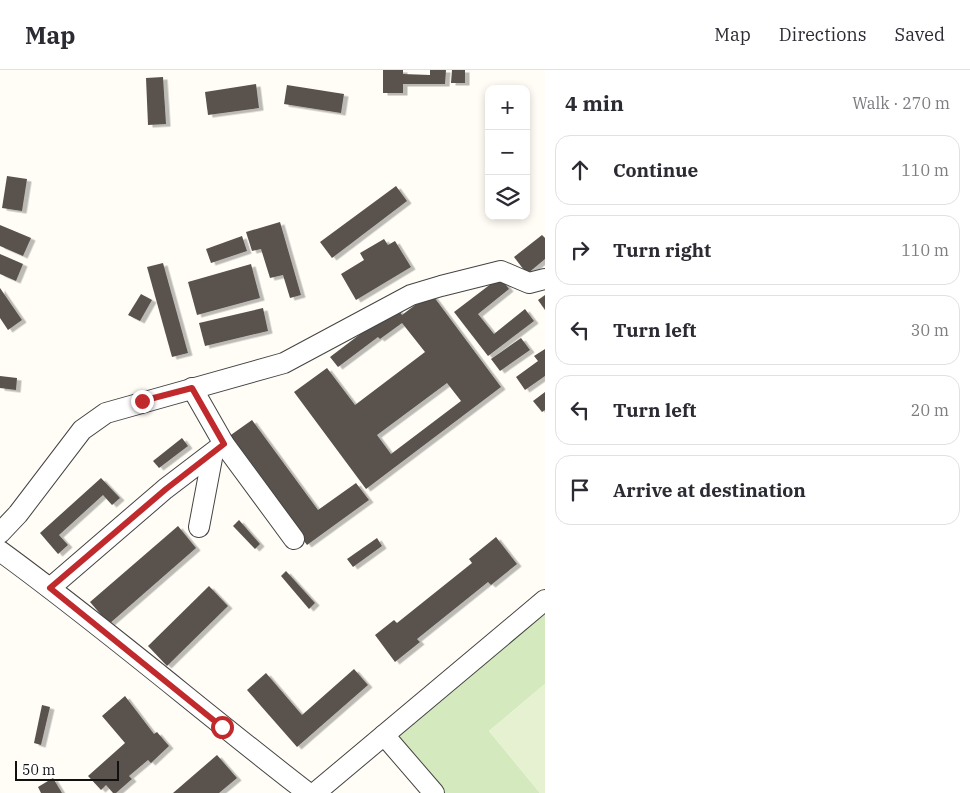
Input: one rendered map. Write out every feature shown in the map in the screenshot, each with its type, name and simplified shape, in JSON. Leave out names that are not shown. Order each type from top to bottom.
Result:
[{"type":"street","points":[[0,533],[18,514],[82,430],[106,413],[284,363],[411,295],[501,271],[529,283],[545,279]]},
{"type":"street","points":[[192,388],[218,448],[294,539]]},
{"type":"street","points":[[199,527],[218,448]]},
{"type":"street","points":[[50,588],[166,489],[218,448]]},
{"type":"street","points":[[0,551],[50,588],[222,727],[308,793]]},
{"type":"street","points":[[315,793],[545,600]]},
{"type":"street","points":[[384,735],[434,793]]},
{"type":"green space","points":[[545,612],[545,684],[489,731],[540,793],[441,793],[400,745],[399,733]]},
{"type":"green space","points":[[545,684],[545,793],[540,793],[489,731]]},
{"type":"building","points":[[383,70],[403,70],[403,74],[430,75],[430,70],[446,70],[445,84],[403,84],[403,93],[383,93]]},
{"type":"building","points":[[452,70],[465,70],[465,83],[451,83]]},
{"type":"building","points":[[163,77],[166,124],[148,125],[146,78]]},
{"type":"building","points":[[256,84],[259,108],[208,115],[205,92]]},
{"type":"building","points":[[287,85],[344,94],[341,113],[284,104]]},
{"type":"building","points":[[7,176],[27,179],[22,211],[2,208]]},
{"type":"building","points":[[396,186],[407,201],[332,258],[320,242]]},
{"type":"building","points":[[280,222],[301,295],[290,298],[283,275],[270,278],[261,249],[252,251],[246,232]]},
{"type":"building","points":[[0,225],[31,238],[23,256],[0,246]]},
{"type":"building","points":[[542,235],[545,238],[545,259],[527,274],[514,257]]},
{"type":"building","points":[[242,236],[247,251],[211,263],[206,249]]},
{"type":"building","points":[[384,239],[388,245],[395,241],[411,267],[356,300],[341,274],[364,260],[360,253]]},
{"type":"building","points":[[0,254],[23,264],[16,281],[0,274]]},
{"type":"building","points":[[163,263],[188,353],[172,357],[147,267]]},
{"type":"building","points":[[251,264],[260,298],[197,315],[188,282]]},
{"type":"building","points":[[500,277],[509,289],[478,314],[494,334],[525,309],[534,321],[488,356],[454,312]]},
{"type":"building","points":[[0,288],[22,320],[8,330],[0,318]]},
{"type":"building","points":[[431,293],[501,387],[366,489],[294,392],[327,368],[355,405],[425,352],[402,323],[380,339],[378,337],[338,367],[330,357],[396,307],[402,315]],"holes":[[[447,383],[461,401],[391,454],[377,435]]]},
{"type":"building","points":[[141,294],[152,300],[140,321],[128,315]]},
{"type":"building","points":[[545,295],[545,310],[538,300]]},
{"type":"building","points":[[263,308],[268,331],[205,346],[199,323]]},
{"type":"building","points":[[521,338],[530,350],[500,371],[491,359]]},
{"type":"building","points":[[545,349],[545,376],[525,390],[516,377],[538,361],[534,356]]},
{"type":"building","points":[[0,376],[17,378],[16,390],[0,388]]},
{"type":"building","points":[[545,392],[545,410],[542,412],[533,401]]},
{"type":"building","points":[[252,420],[318,510],[356,483],[369,500],[307,545],[228,437]]},
{"type":"building","points":[[182,438],[188,446],[159,468],[153,461]]},
{"type":"building","points":[[101,478],[120,498],[112,505],[103,495],[59,535],[68,545],[58,554],[40,533]]},
{"type":"building","points":[[239,520],[260,544],[255,549],[233,526]]},
{"type":"building","points":[[178,526],[196,548],[109,624],[90,602]]},
{"type":"building","points":[[496,537],[517,564],[491,585],[488,582],[417,639],[420,642],[395,662],[375,635],[394,620],[397,623],[472,563],[469,559]]},
{"type":"building","points":[[377,538],[382,546],[353,567],[347,559]]},
{"type":"building","points":[[286,571],[315,603],[309,609],[281,576]]},
{"type":"building","points":[[209,586],[228,606],[167,666],[148,646]]},
{"type":"building","points":[[354,669],[368,685],[297,747],[247,690],[266,673],[302,715]]},
{"type":"building","points":[[125,696],[154,734],[157,732],[169,746],[151,763],[148,760],[129,776],[132,779],[116,793],[113,793],[106,785],[101,790],[88,776],[125,743],[102,716]]},
{"type":"building","points":[[42,705],[50,707],[41,745],[34,743]]},
{"type":"building","points":[[217,755],[237,778],[219,793],[173,793]]},
{"type":"building","points":[[53,778],[62,793],[41,793],[38,787]]},
{"type":"route","points":[[142,401],[192,388],[224,444],[166,489],[50,588],[222,727]]}]
